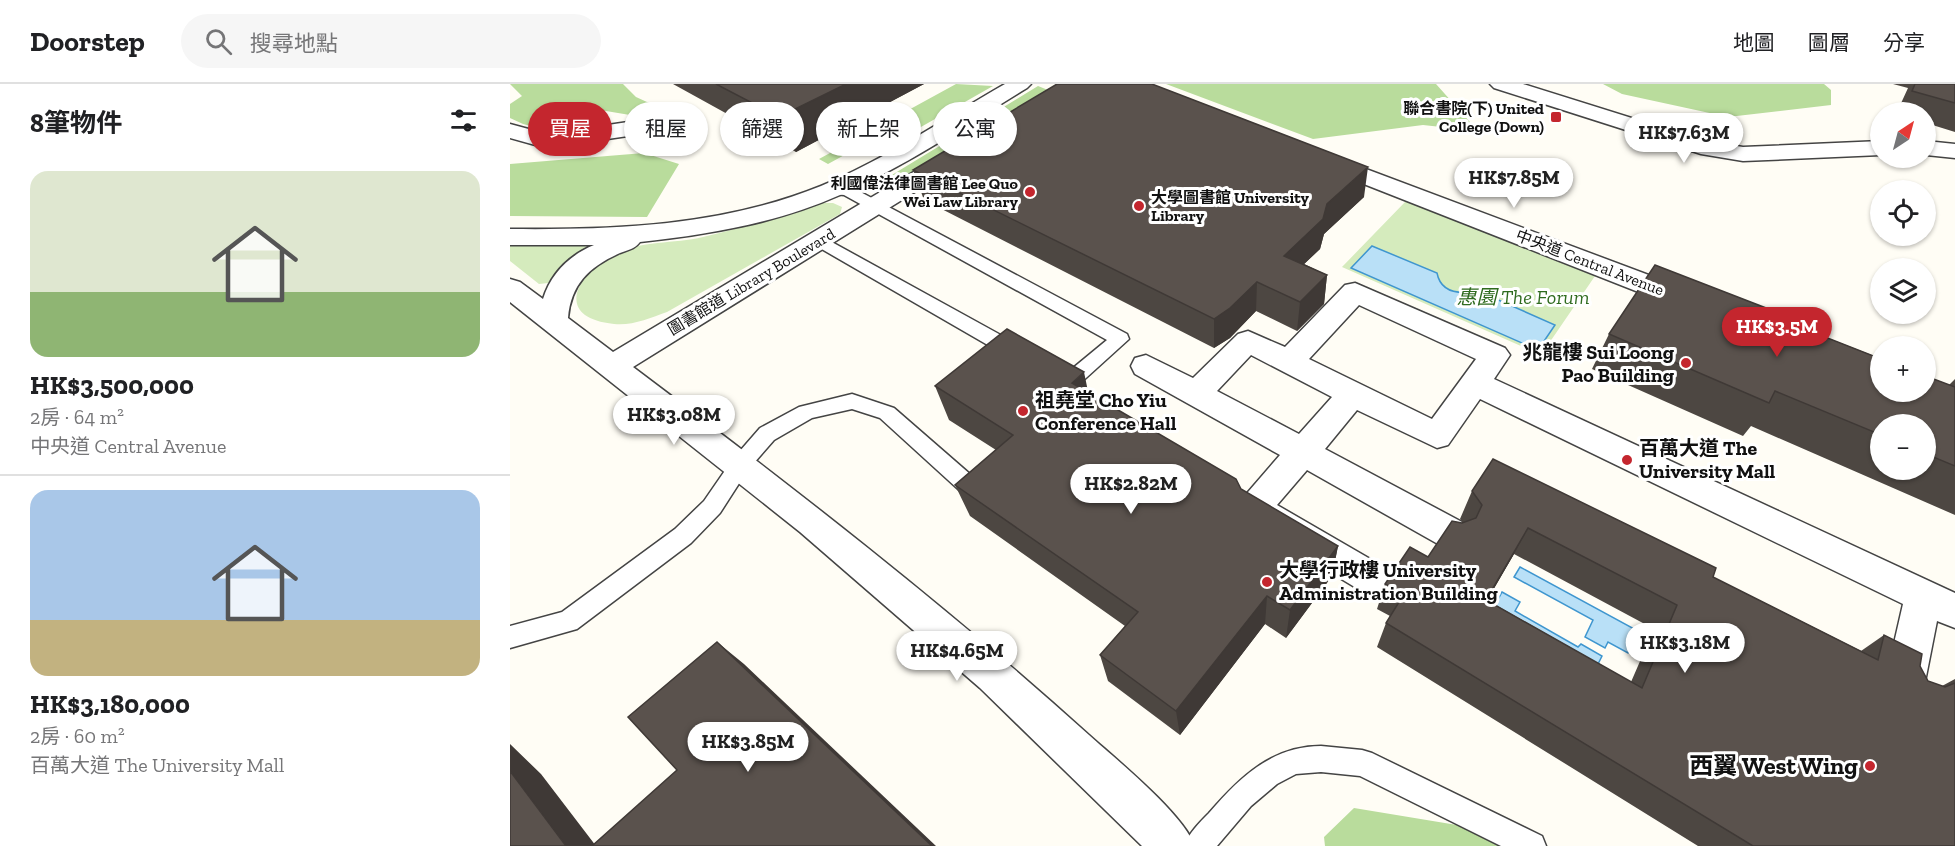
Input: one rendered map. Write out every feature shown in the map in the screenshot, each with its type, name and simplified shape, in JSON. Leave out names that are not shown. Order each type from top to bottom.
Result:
[{"type":"street","points":[[510,237],[642,235],[691,230],[746,218],[830,190],[863,174],[1020,84]]},
{"type":"street","points":[[1501,84],[1701,147],[1743,154],[1870,149]]},
{"type":"street","points":[[510,131],[546,141],[624,130]]},
{"type":"street","points":[[1936,149],[1955,151]]},
{"type":"street","name":"中央道 Central Avenue","points":[[1299,150],[1705,307]]},
{"type":"street","name":"圖書館道 Library Boulevard","points":[[613,366],[956,156]]},
{"type":"street","points":[[554,320],[554,299],[563,282],[580,263],[604,249],[642,235]]},
{"type":"street","points":[[510,288],[812,522],[994,675],[1107,780],[1173,846]]},
{"type":"street","points":[[1195,394],[1248,341],[1289,362],[1353,393],[1437,436],[1495,355],[1344,288],[1289,362]]},
{"type":"street","points":[[1146,366],[1450,534]]},
{"type":"street","points":[[1475,383],[1939,604],[1904,687]]},
{"type":"street","points":[[1353,393],[1254,508],[1371,578]]},
{"type":"lane","points":[[819,240],[1069,382],[1120,339],[847,191],[830,190]]},
{"type":"lane","points":[[510,637],[568,621],[673,543],[712,507],[740,465],[767,434],[806,412],[852,401],[887,413],[978,494]]},
{"type":"lane","points":[[1198,846],[1261,778],[1296,761],[1332,759],[1362,763],[1532,846]]},
{"type":"green space","points":[[510,84],[623,84],[636,97],[647,102],[624,102],[624,114],[612,112],[612,102],[528,102],[528,125],[510,118],[510,104],[522,96]]},
{"type":"green space","points":[[956,84],[993,86],[965,102],[933,102],[933,120],[921,127],[921,103]]},
{"type":"green space","points":[[1166,84],[1436,84],[1478,131],[1423,125],[1313,139]]},
{"type":"green space","points":[[1603,84],[1824,84],[1831,90],[1831,105],[1728,117],[1622,94]]},
{"type":"green space","points":[[1038,86],[1053,92],[1017,114],[1017,102],[1012,102]]},
{"type":"green space","points":[[933,150],[933,156],[950,156],[897,189],[882,181]]},
{"type":"green space","points":[[612,156],[654,156],[679,164],[647,217],[510,216],[510,164]]},
{"type":"green space","points":[[824,156],[843,156],[828,164],[819,159]]},
{"type":"green space","name":"惠園 The Forum","points":[[1406,201],[1595,276],[1541,355],[1342,267]]},
{"type":"green space","points":[[817,203],[833,203],[842,207],[840,214],[667,312],[634,323],[614,324],[595,320],[583,314],[577,305],[577,295],[581,284],[589,273],[600,263],[624,250],[718,233],[761,222]]},
{"type":"green space","points":[[586,244],[586,250],[548,283],[539,284],[510,261],[510,246]]},
{"type":"green space","points":[[1354,808],[1475,828],[1504,846],[1325,846],[1324,837]]},
{"type":"water","points":[[1372,246],[1437,273],[1439,280],[1448,289],[1459,292],[1478,291],[1555,325],[1538,350],[1351,268]]},
{"type":"water","points":[[1520,567],[1638,631],[1628,653],[1608,642],[1605,648],[1585,637],[1593,620],[1514,577]]},
{"type":"water","points":[[1502,592],[1520,602],[1515,611],[1578,647],[1581,644],[1602,656],[1596,668],[1486,622]]},
{"type":"building","points":[[716,84],[846,84],[804,105],[804,102],[750,102]]},
{"type":"building","points":[[1057,84],[1152,84],[1368,167],[1327,204],[1323,219],[1284,256],[1327,275],[1300,302],[1257,282],[1230,308],[1214,319],[913,170],[936,156],[1017,156],[1017,108]]},
{"type":"building","points":[[1915,84],[1955,84],[1955,103],[1912,91]]},
{"type":"building","points":[[1655,265],[1805,323],[1802,328],[1870,355],[1870,402],[1936,402],[1936,380],[1955,387],[1955,466],[1936,458],[1936,414],[1870,414],[1870,430],[1775,391],[1769,403],[1609,334]]},
{"type":"building","name":"大學行政樓 University Administration Building","points":[[1007,329],[1084,372],[1072,383],[1236,479],[1241,489],[1338,546],[1290,610],[1267,596],[1176,711],[1100,655],[1138,612],[955,485],[1013,435],[935,386]]},
{"type":"building","points":[[1493,459],[1716,568],[1713,577],[1878,660],[1884,635],[1922,654],[1920,666],[1928,681],[1945,687],[1955,683],[1955,846],[1753,846],[1386,623],[1404,594],[1385,584],[1410,547],[1428,557],[1452,521],[1462,523],[1476,518],[1482,505],[1472,491]],"holes":[[[1528,528],[1677,605],[1642,688],[1486,600]]]},
{"type":"building","points":[[717,642],[932,846],[592,846],[677,770],[628,717]]},
{"type":"building","points":[[510,771],[566,846],[510,846]]},
{"type":"place","name":"聯合書院(下) United College (Down)","points":[[1556,117]]},
{"type":"place","name":"利國偉法律圖書館 Lee Quo Wei Law Library","points":[[1030,192]]},
{"type":"place","name":"大學圖書館 University Library","points":[[1139,206]]},
{"type":"place","name":"兆龍樓 Sui Loong Pao Building","points":[[1686,363]]},
{"type":"place","name":"祖堯堂 Cho Yiu Conference Hall","points":[[1023,411]]},
{"type":"place","name":"百萬大道 The University Mall","points":[[1627,460]]},
{"type":"place","name":"大學行政樓 University Administration Building","points":[[1267,582]]},
{"type":"place","name":"西翼 West Wing","points":[[1870,766]]}]
